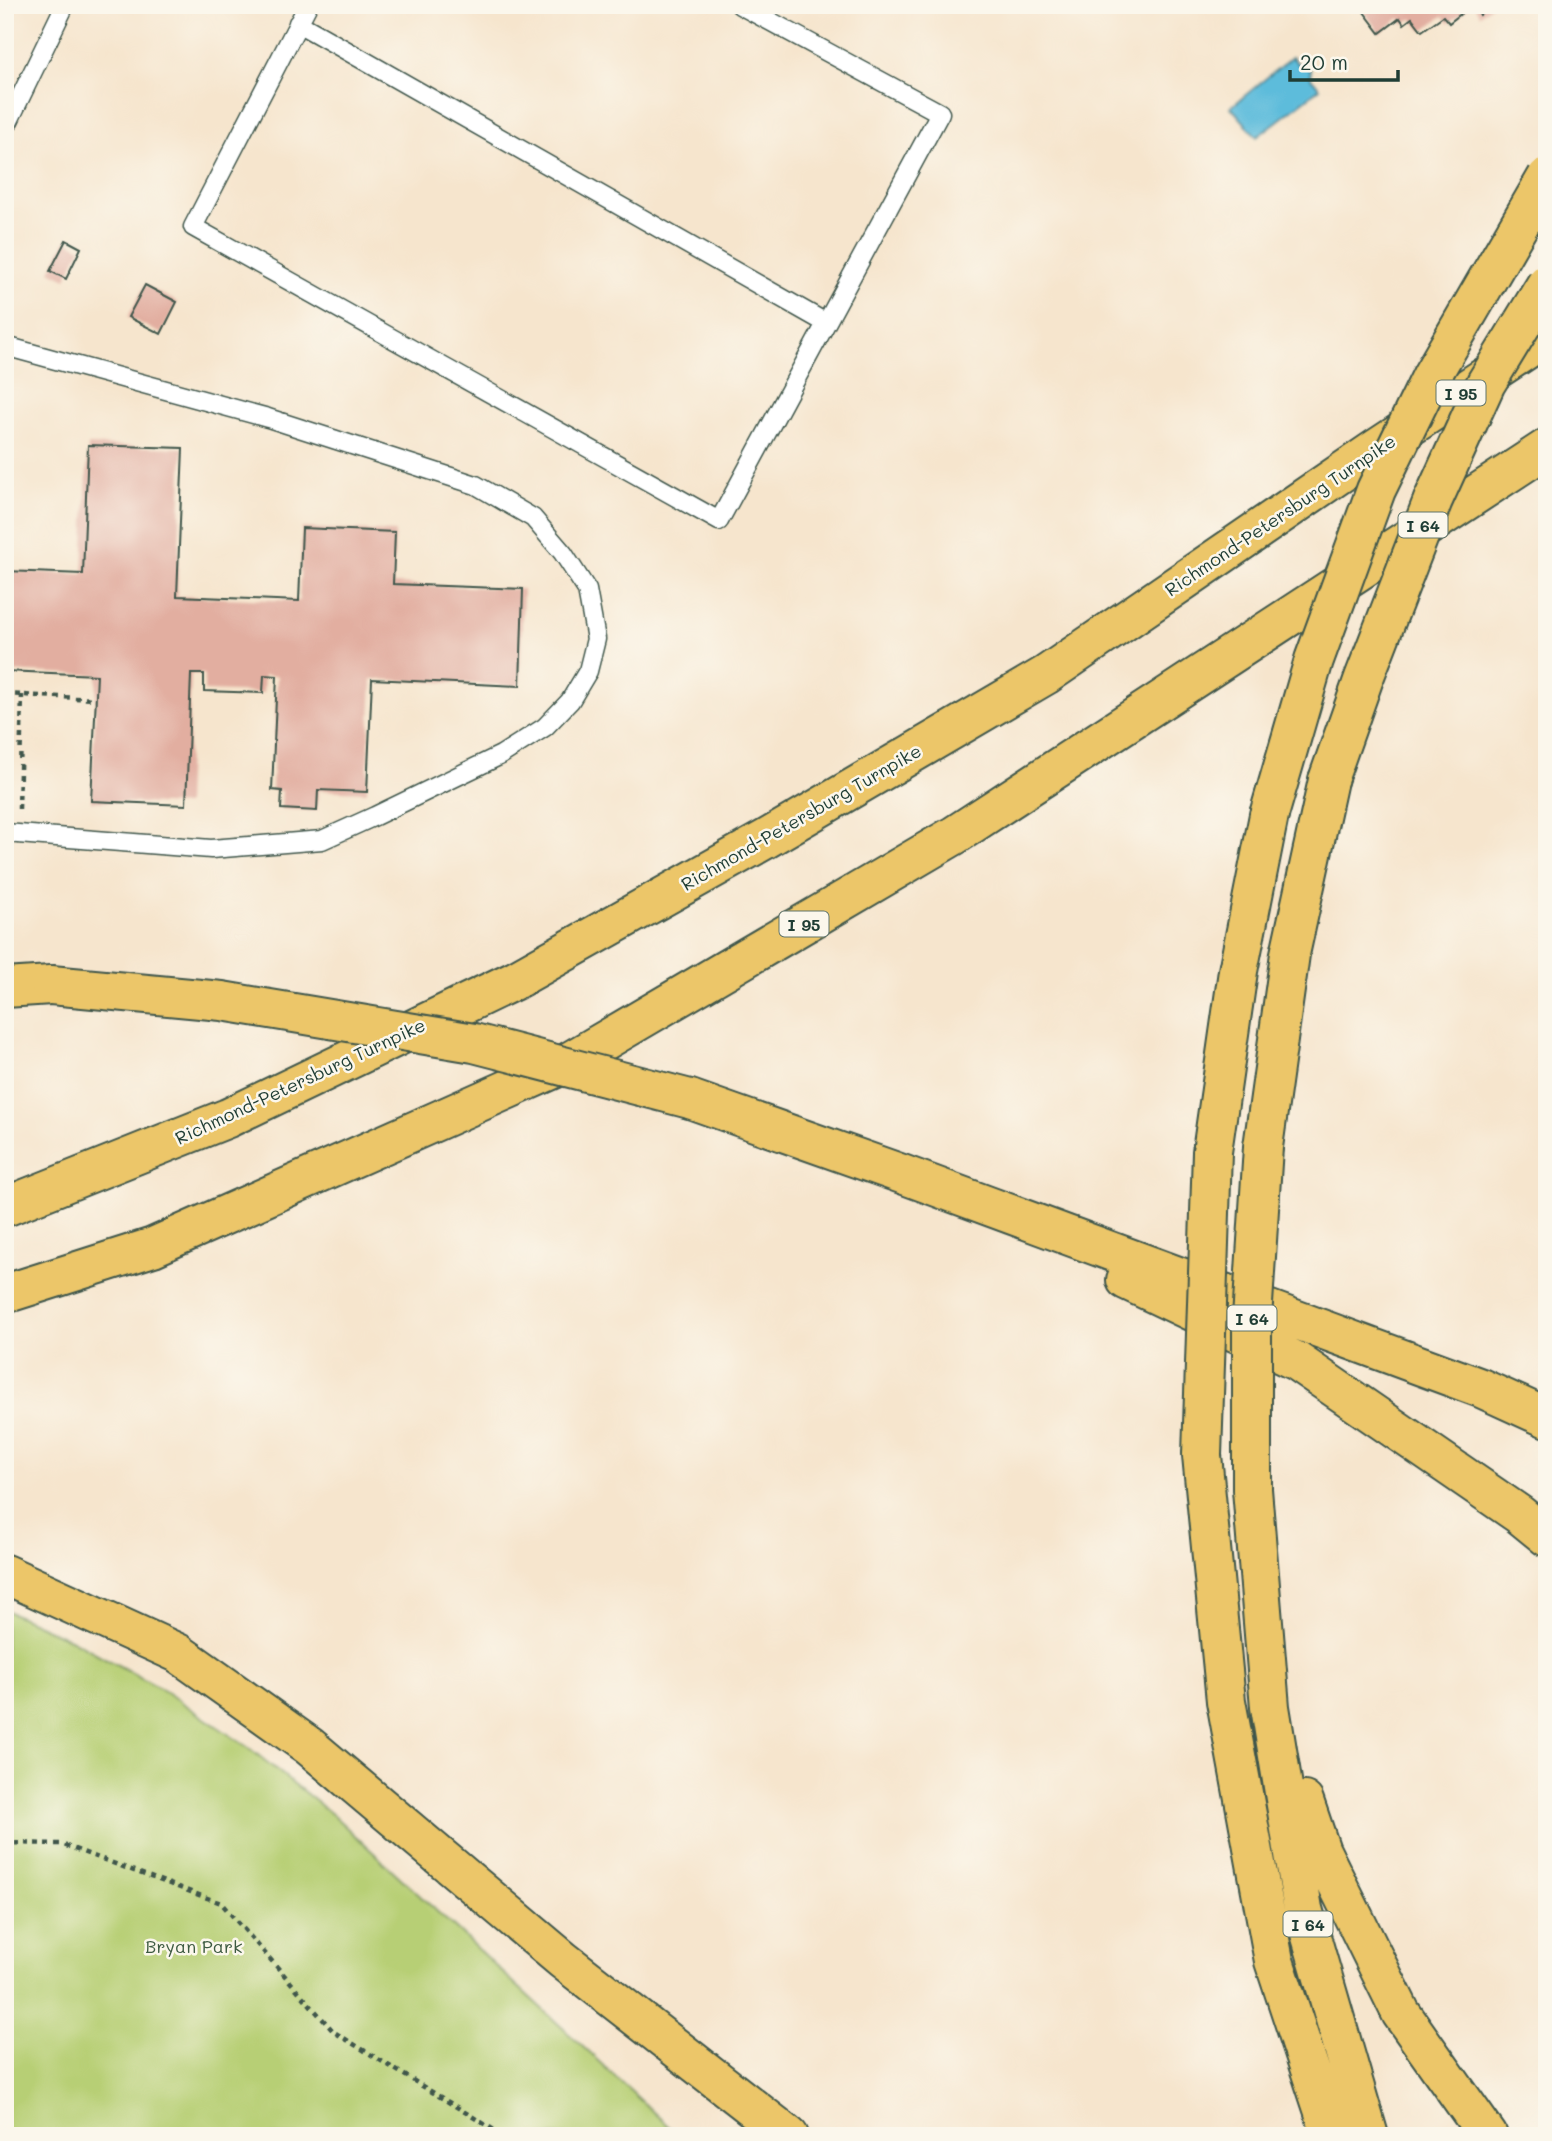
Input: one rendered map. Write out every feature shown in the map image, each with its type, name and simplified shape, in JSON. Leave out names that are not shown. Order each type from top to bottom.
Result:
[{"type":"highway","points":[[1332,2136],[1274,1961],[1226,1701],[1202,1455],[1212,1152],[1238,971],[1269,815],[1314,660],[1376,490],[1432,375],[1547,177]]},
{"type":"highway","name":"I 64","points":[[1369,2136],[1303,1909],[1270,1707],[1252,1489],[1252,1319],[1263,1147],[1290,954],[1328,780],[1364,678],[1433,500],[1486,383],[1547,283]]},
{"type":"highway","name":"Richmond-Petersburg Turnpike","points":[[5,1207],[228,1118],[515,981],[754,846],[1046,675],[1376,449],[1547,337]]},
{"type":"highway","name":"I 95","points":[[5,1294],[153,1247],[565,1064],[955,835],[1547,448]]},
{"type":"highway","points":[[5,988],[51,985],[222,1000],[474,1043],[690,1099],[902,1174],[1481,1388],[1547,1418]]},
{"type":"highway","points":[[902,1174],[1296,1361],[1520,1515],[1547,1537]]},
{"type":"highway","points":[[5,1574],[178,1653],[309,1745],[564,1960],[789,2136]]},
{"type":"highway","points":[[1270,1707],[1321,1851],[1401,2013],[1488,2136]]},
{"type":"highway","points":[[564,1960],[750,2136]]},
{"type":"lane","points":[[5,129],[65,5]]},
{"type":"lane","points":[[308,5],[193,227],[719,521],[940,113],[740,5]]},
{"type":"lane","points":[[298,23],[826,323]]},
{"type":"lane","points":[[5,346],[268,418],[476,485],[533,518],[563,553],[587,590],[596,639],[588,671],[570,701],[545,727],[501,755],[321,840],[211,849],[12,834]]},
{"type":"path","points":[[5,694],[95,699]]},
{"type":"path","points":[[12,834],[22,695]]},
{"type":"path","points":[[5,1843],[61,1844],[220,1903],[334,2032],[504,2136]]},
{"type":"green space","name":"Bryan Park","points":[[5,1610],[72,1640],[160,1688],[249,1748],[333,1815],[679,2136],[5,2136]]},
{"type":"water","points":[[1292,57],[1299,65],[1310,69],[1311,78],[1320,88],[1257,137],[1231,107]]},
{"type":"building","points":[[1373,5],[1472,5],[1449,23],[1443,16],[1422,31],[1412,18],[1404,24],[1400,18],[1380,33],[1364,12]]},
{"type":"building","points":[[1474,5],[1492,5],[1480,15]]},
{"type":"building","points":[[66,240],[81,248],[66,279],[50,271]]},
{"type":"building","points":[[145,285],[177,302],[161,334],[128,317]]},
{"type":"building","points":[[88,445],[183,448],[177,596],[299,601],[302,528],[395,532],[393,584],[523,589],[520,686],[372,679],[367,792],[318,790],[317,811],[281,809],[282,791],[272,790],[277,676],[264,675],[263,693],[204,691],[204,674],[191,674],[186,805],[91,801],[97,675],[5,671],[5,571],[83,574]]}]
